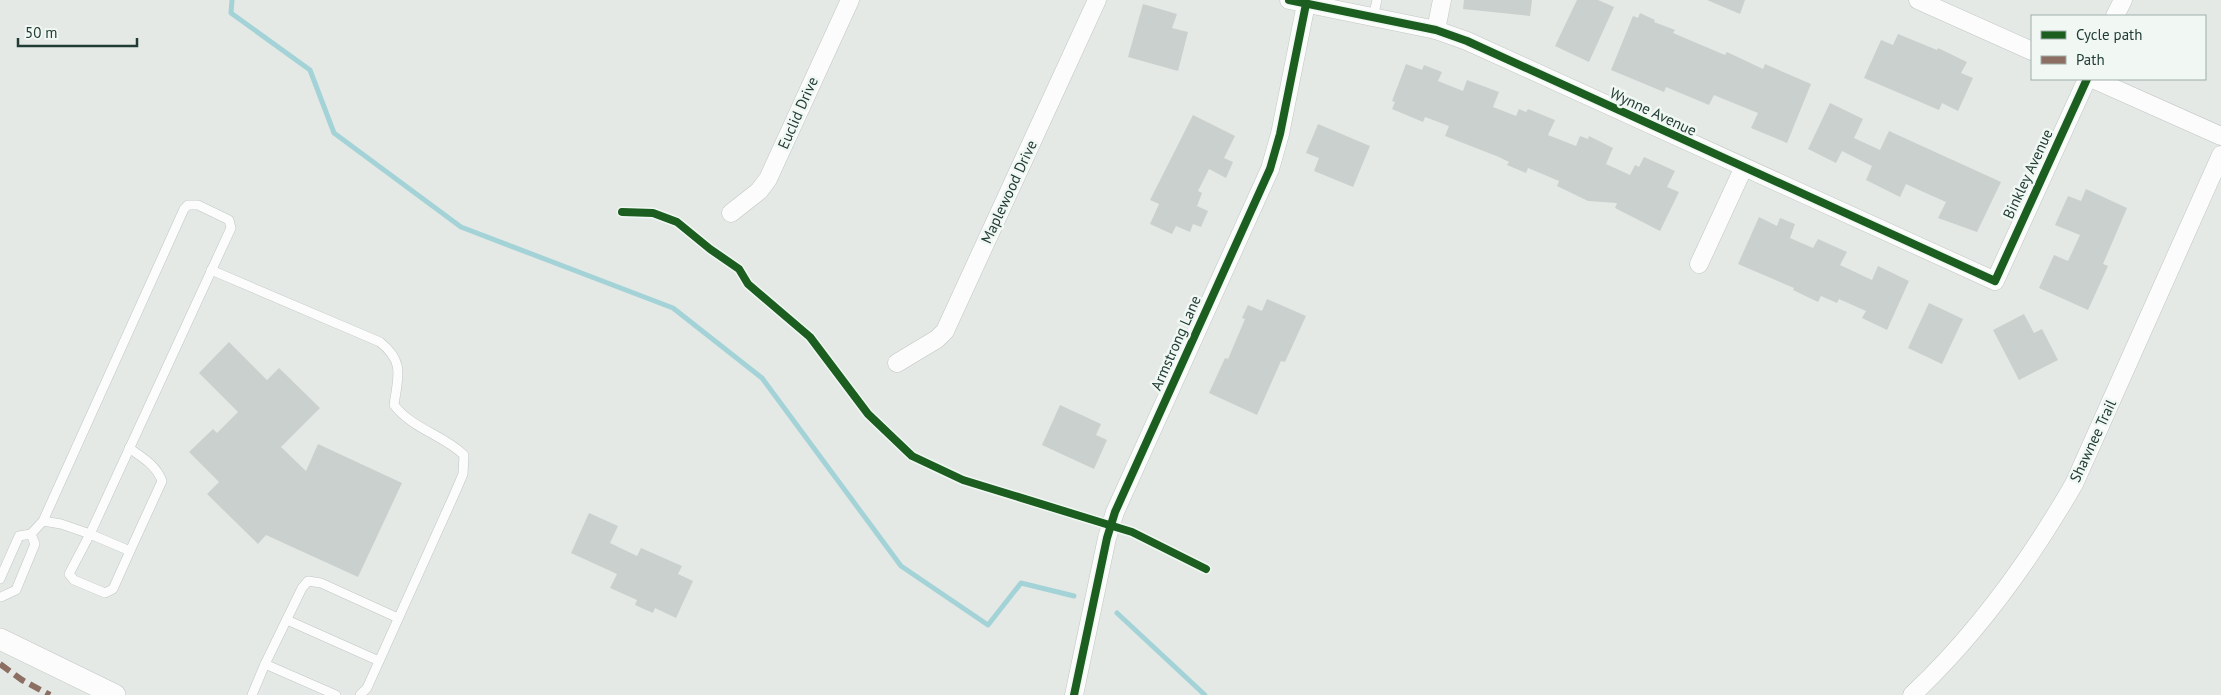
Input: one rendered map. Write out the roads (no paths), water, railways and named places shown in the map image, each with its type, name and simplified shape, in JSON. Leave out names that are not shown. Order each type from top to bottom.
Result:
[{"type":"street","name":"Euclid Drive","points":[[731,214],[759,192],[768,179],[850,0]]},
{"type":"street","name":"Maplewood Drive","points":[[897,363],[923,348],[945,331],[1098,0]]},
{"type":"street","points":[[1436,30],[1442,0]]},
{"type":"street","points":[[1918,0],[2031,51]]},
{"type":"street","points":[[2116,15],[2123,0]]},
{"type":"street","name":"Wynne Avenue","points":[[1298,2],[1375,9],[1476,45],[1995,281]]},
{"type":"street","name":"Armstrong Lane","points":[[1074,695],[1110,525],[1270,169],[1280,134],[1298,2]]},
{"type":"street","name":"Binkley Avenue","points":[[1995,281],[2087,80]]},
{"type":"street","points":[[2095,80],[2221,136]]},
{"type":"street","name":"Shawnee Trail","points":[[1912,695],[1964,641],[2006,591],[2032,555],[2070,492],[2084,465],[2221,155]]},
{"type":"street","points":[[1699,264],[1743,168]]},
{"type":"street","points":[[0,639],[115,695]]},
{"type":"lane","points":[[0,579],[19,536],[31,534],[43,521],[184,209],[188,205],[198,205],[229,220],[231,228],[211,270],[129,448],[90,534],[69,574],[74,580],[105,593],[114,589],[162,481],[158,472],[151,464],[129,448]]},
{"type":"lane","points":[[211,270],[380,342],[392,352],[399,368],[394,405],[414,425],[452,444],[464,456],[463,474],[367,688],[360,695]]},
{"type":"lane","points":[[43,521],[61,524],[130,551]]},
{"type":"lane","points":[[0,596],[16,590],[35,544],[31,534]]},
{"type":"lane","points":[[252,695],[302,588],[308,581],[321,583],[398,618]]},
{"type":"lane","points":[[287,620],[379,661]]},
{"type":"lane","points":[[265,664],[336,695]]},
{"type":"waterway","points":[[232,0],[231,13],[310,70],[334,133],[461,227],[673,308],[762,378],[901,566],[988,625],[1021,583],[1074,596]]},
{"type":"waterway","points":[[1117,613],[1205,695]]}]
